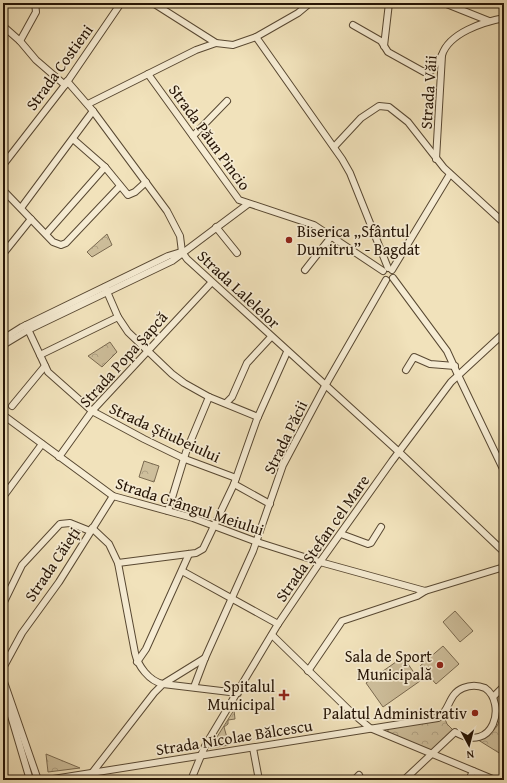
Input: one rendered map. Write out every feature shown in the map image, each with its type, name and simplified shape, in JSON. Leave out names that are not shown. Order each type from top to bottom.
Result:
[{"type":"street","points":[[20,41],[36,12],[35,3]]},
{"type":"street","name":"Strada Costieni","points":[[3,165],[66,83],[120,3]]},
{"type":"street","points":[[153,3],[216,43],[233,45],[256,37],[298,13],[310,3]]},
{"type":"street","points":[[384,46],[389,3]]},
{"type":"street","points":[[444,3],[489,21]]},
{"type":"street","name":"Strada Văii","points":[[436,158],[442,55],[444,49],[450,41],[489,21],[504,18]]},
{"type":"street","points":[[353,25],[377,39],[388,52],[424,72],[432,70],[442,55]]},
{"type":"street","name":"Strada Lalelelor","points":[[3,26],[20,41],[36,60],[66,83],[94,110],[172,220],[180,236],[182,252],[211,283],[399,452],[504,552]]},
{"type":"street","points":[[256,37],[334,147],[350,173],[388,270],[394,273],[393,278],[447,351],[504,471]]},
{"type":"street","points":[[88,104],[196,50],[216,43]]},
{"type":"street","name":"Strada Păun Pincio","points":[[148,74],[238,199],[248,204],[300,220],[314,226],[388,270]]},
{"type":"street","points":[[193,136],[227,101]]},
{"type":"street","points":[[334,147],[354,124],[370,111],[384,105],[395,110],[408,122],[450,174],[504,223]]},
{"type":"street","points":[[21,208],[94,110]]},
{"type":"street","points":[[73,138],[105,167],[120,186],[130,195],[146,182]]},
{"type":"street","points":[[46,234],[105,167]]},
{"type":"street","points":[[393,278],[386,280],[383,277],[450,174]]},
{"type":"street","points":[[3,190],[56,244],[61,246],[66,243],[120,186]]},
{"type":"street","points":[[3,339],[106,290],[172,261],[248,204]]},
{"type":"street","points":[[3,254],[31,219]]},
{"type":"street","points":[[216,227],[237,253]]},
{"type":"street","points":[[305,270],[331,237]]},
{"type":"street","name":"Strada Păcii","points":[[194,687],[231,598],[257,542],[283,465],[325,386],[386,280]]},
{"type":"street","name":"Strada Popa Șapcă","points":[[59,457],[92,411],[211,283]]},
{"type":"street","points":[[106,290],[118,317],[128,332],[178,378],[209,397],[258,417]]},
{"type":"street","points":[[40,355],[118,317]]},
{"type":"street","points":[[3,346],[27,328]]},
{"type":"street","name":"Strada Știubeiului","points":[[27,328],[45,366],[53,377],[92,411],[144,439],[235,481],[270,504]]},
{"type":"street","name":"Strada Ștefan cel Mare","points":[[190,780],[201,755],[278,624],[320,562],[451,382],[504,333]]},
{"type":"street","points":[[226,404],[232,397],[247,363],[271,337]]},
{"type":"street","points":[[118,563],[196,553],[203,549],[235,481],[258,417],[287,352]]},
{"type":"street","points":[[406,370],[414,357],[430,364],[455,366]]},
{"type":"street","points":[[12,406],[45,366]]},
{"type":"street","points":[[168,511],[185,459],[209,397]]},
{"type":"street","name":"Strada Crângul Meiului","points":[[3,415],[113,496],[168,511],[320,562],[425,591]]},
{"type":"street","points":[[3,497],[42,444]]},
{"type":"street","name":"Strada Căieți","points":[[3,668],[22,633],[59,582],[113,496]]},
{"type":"street","points":[[3,604],[22,565],[60,524],[70,523],[91,529],[109,544],[118,563],[137,662],[152,678],[163,684],[238,692]]},
{"type":"street","points":[[341,534],[368,544],[371,543],[381,527]]},
{"type":"street","points":[[137,662],[146,649],[189,554]]},
{"type":"street","points":[[308,671],[342,621],[417,596],[425,591],[504,567]]},
{"type":"street","points":[[182,571],[278,624]]},
{"type":"street","points":[[272,635],[355,716],[370,728],[495,780]]},
{"type":"street","points":[[92,773],[144,704],[163,684],[205,658]]},
{"type":"street","points":[[3,679],[38,780]]},
{"type":"street","points":[[404,780],[455,732],[471,738],[484,737],[492,733],[498,726],[501,717],[500,708],[494,696],[504,686]]},
{"type":"street","name":"Strada Nicolae Bălcescu","points":[[47,780],[55,780],[201,755],[438,718],[443,714],[453,696],[467,687],[480,687],[494,696]]},
{"type":"street","points":[[3,689],[30,780]]},
{"type":"street","points":[[253,748],[259,780]]},
{"type":"street","points":[[469,780],[473,771]]},
{"type":"green space","points":[[107,234],[112,245],[92,257],[87,252]]},
{"type":"green space","points":[[110,342],[117,352],[102,367],[88,356]]},
{"type":"green space","points":[[144,461],[159,466],[154,482],[139,477]]},
{"type":"green space","points":[[455,611],[473,631],[460,642],[443,622]]},
{"type":"green space","name":"Sala de Sport Municipală","points":[[443,646],[459,664],[436,684],[420,666]]},
{"type":"green space","points":[[403,657],[420,681],[383,707],[366,683]]},
{"type":"green space","points":[[504,686],[504,756],[475,738],[490,733],[495,729],[500,717],[500,711],[494,696]]},
{"type":"green space","points":[[234,710],[235,719],[228,720],[228,724],[224,727],[229,745],[210,748]]},
{"type":"green space","points":[[443,714],[447,724],[455,732],[431,754],[389,736],[387,726],[413,722]]},
{"type":"green space","points":[[46,754],[80,768],[48,772]]},
{"type":"place","name":"Biserica „Sfântul Dumitru” - Bagdat","points":[[289,240]]},
{"type":"place","name":"Sala de Sport Municipală","points":[[440,665]]},
{"type":"place","name":"Spitalul Municipal","points":[[284,695]]},
{"type":"place","name":"Palatul Administrativ","points":[[475,713]]}]
